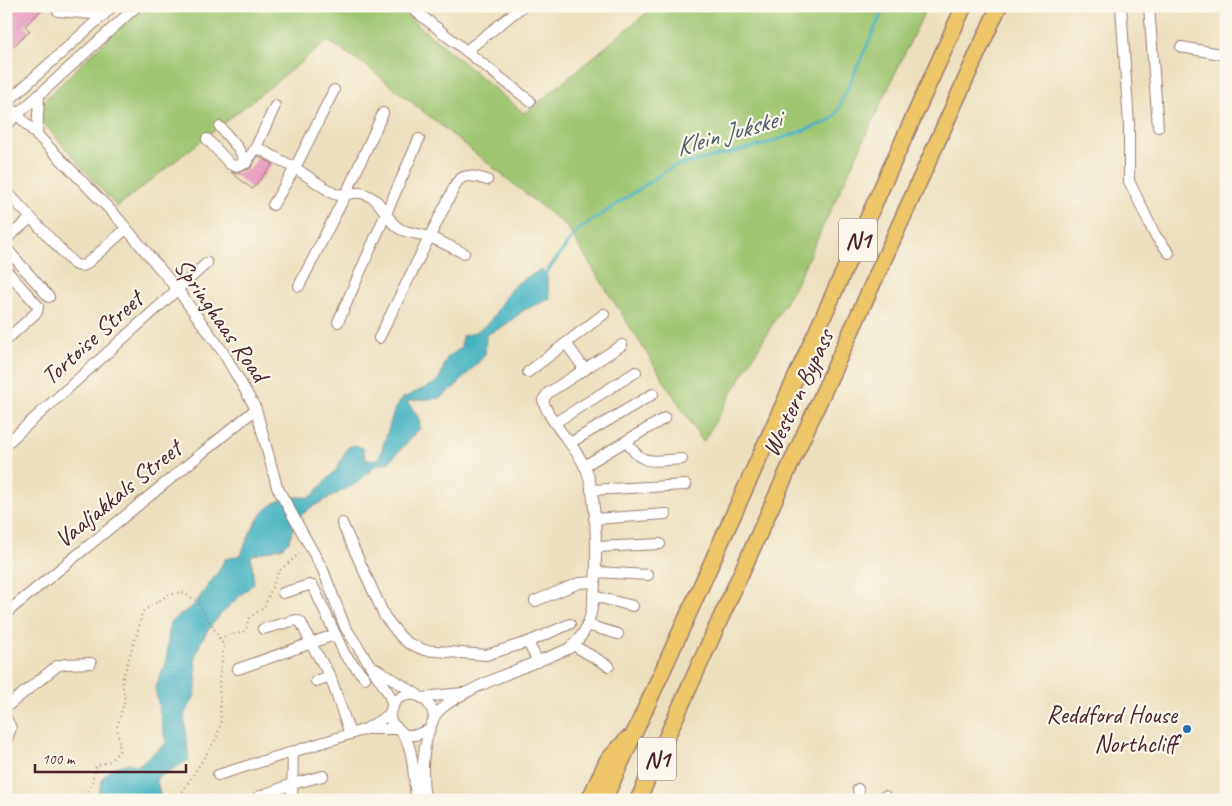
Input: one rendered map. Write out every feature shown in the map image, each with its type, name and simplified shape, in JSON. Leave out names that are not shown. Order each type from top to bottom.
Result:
[{"type":"highway","name":"Western Bypass","points":[[604,800],[964,6]]},
{"type":"highway","name":"Western Bypass","points":[[638,800],[999,6]]},
{"type":"highway","points":[[645,800],[676,718]]},
{"type":"highway","points":[[589,800],[607,761],[621,744],[634,733]]},
{"type":"street","points":[[6,103],[113,6]]},
{"type":"street","points":[[6,126],[137,6]]},
{"type":"street","points":[[409,6],[530,101]]},
{"type":"street","points":[[466,51],[524,6]]},
{"type":"street","points":[[1121,6],[1129,126],[1129,180],[1155,235],[1169,253]]},
{"type":"street","points":[[1150,6],[1158,127]]},
{"type":"street","points":[[58,11],[104,15]]},
{"type":"street","points":[[1181,47],[1226,55]]},
{"type":"street","points":[[272,204],[295,168],[334,90]]},
{"type":"street","points":[[37,136],[39,96]]},
{"type":"street","name":"Springhaas Road","points":[[6,103],[116,216],[177,289],[223,352],[256,408],[277,487],[323,570],[345,628],[390,694],[391,710]]},
{"type":"street","points":[[207,139],[230,164],[235,166],[246,163],[256,148],[275,106]]},
{"type":"street","points":[[299,286],[346,194],[383,113]]},
{"type":"street","points":[[220,128],[238,148],[246,163]]},
{"type":"street","points":[[338,322],[419,139]]},
{"type":"street","points":[[256,148],[295,168],[334,194],[360,193],[371,198],[380,203],[398,228],[429,237],[464,254]]},
{"type":"street","points":[[379,338],[460,178],[470,176],[486,180]]},
{"type":"street","points":[[6,191],[74,264],[80,266],[85,265],[126,229]]},
{"type":"street","points":[[6,239],[32,218]]},
{"type":"street","points":[[6,248],[50,297]]},
{"type":"street","name":"Tortoise Street","points":[[6,444],[207,263]]},
{"type":"street","points":[[6,270],[35,301],[38,308],[37,312],[6,340]]},
{"type":"street","points":[[528,372],[604,314]]},
{"type":"street","points":[[566,343],[585,370]]},
{"type":"street","points":[[425,800],[424,751],[428,730],[434,717],[445,706],[464,693],[568,649],[578,640],[587,625],[596,577],[596,547],[591,490],[584,466],[544,403],[544,398],[548,393],[622,345]]},
{"type":"street","points":[[556,422],[636,372]]},
{"type":"street","points":[[570,443],[653,394]]},
{"type":"street","name":"Vaaljakkals Street","points":[[6,613],[256,408]]},
{"type":"street","points":[[584,466],[665,418]]},
{"type":"street","points":[[627,441],[633,453],[648,461],[682,459]]},
{"type":"street","points":[[591,490],[686,485]]},
{"type":"street","points":[[594,519],[666,514]]},
{"type":"street","points":[[342,523],[385,617],[408,643],[424,650],[486,655],[528,642],[570,624]]},
{"type":"street","points":[[596,547],[660,544]]},
{"type":"street","points":[[535,601],[596,577],[648,575]]},
{"type":"street","points":[[283,593],[309,585],[312,586],[345,655],[365,678]]},
{"type":"street","points":[[593,596],[633,606]]},
{"type":"street","points":[[264,629],[299,620],[330,676],[350,734]]},
{"type":"street","points":[[587,625],[618,634]]},
{"type":"street","points":[[238,669],[311,644],[334,634]]},
{"type":"street","points":[[528,642],[538,662]]},
{"type":"street","points":[[573,645],[610,666]]},
{"type":"street","points":[[6,707],[57,666],[92,663]]},
{"type":"street","points":[[370,665],[430,704],[434,717]]},
{"type":"street","points":[[316,682],[330,676]]},
{"type":"street","points":[[218,775],[366,729],[391,710],[403,696],[421,697],[464,693]]},
{"type":"street","points":[[391,710],[391,722],[400,732],[410,756],[416,797]]},
{"type":"street","points":[[6,718],[11,728],[6,741]]},
{"type":"street","points":[[366,729],[416,735],[428,730]]},
{"type":"street","points":[[292,800],[293,752]]},
{"type":"street","points":[[258,797],[292,784],[323,776]]},
{"type":"path","points":[[219,638],[243,632],[247,627],[248,620],[264,608],[278,572],[295,556],[310,546]]},
{"type":"path","points":[[83,800],[92,783],[96,766],[110,761],[120,750],[117,728],[125,700],[122,680],[139,628],[142,612],[168,595],[182,592],[197,602],[224,646],[219,679],[221,723],[216,739],[177,800]]},
{"type":"green space","points":[[141,6],[395,6],[524,113],[655,6],[927,6],[795,286],[703,442],[566,226],[364,64],[328,41],[117,207],[33,111]]},
{"type":"water","points":[[541,270],[546,273],[550,299],[524,310],[504,326],[486,335],[485,355],[457,385],[440,398],[407,401],[419,418],[420,428],[389,462],[376,465],[357,483],[310,508],[296,520],[289,541],[283,547],[251,556],[254,583],[214,622],[197,651],[195,660],[196,690],[184,714],[189,760],[156,778],[160,794],[159,800],[93,800],[99,791],[103,777],[112,768],[129,763],[137,766],[166,743],[155,688],[166,663],[170,622],[194,605],[225,559],[241,555],[257,520],[270,507],[287,498],[311,497],[336,470],[348,447],[355,445],[363,448],[366,460],[379,459],[395,408],[403,398],[434,384],[440,377],[447,358],[461,348],[462,336],[472,333],[487,324],[514,286]]},
{"type":"building","points":[[6,6],[46,6],[25,26],[30,31],[6,53]]},
{"type":"building","points":[[258,156],[273,164],[252,189],[231,172],[237,173],[250,169]]},
{"type":"waterway","name":"Klein Jukskei","points":[[546,273],[577,231],[672,167],[766,144],[827,122],[835,116],[885,6]]},
{"type":"place","name":"Reddford House Northcliff","points":[[1187,729]]}]
